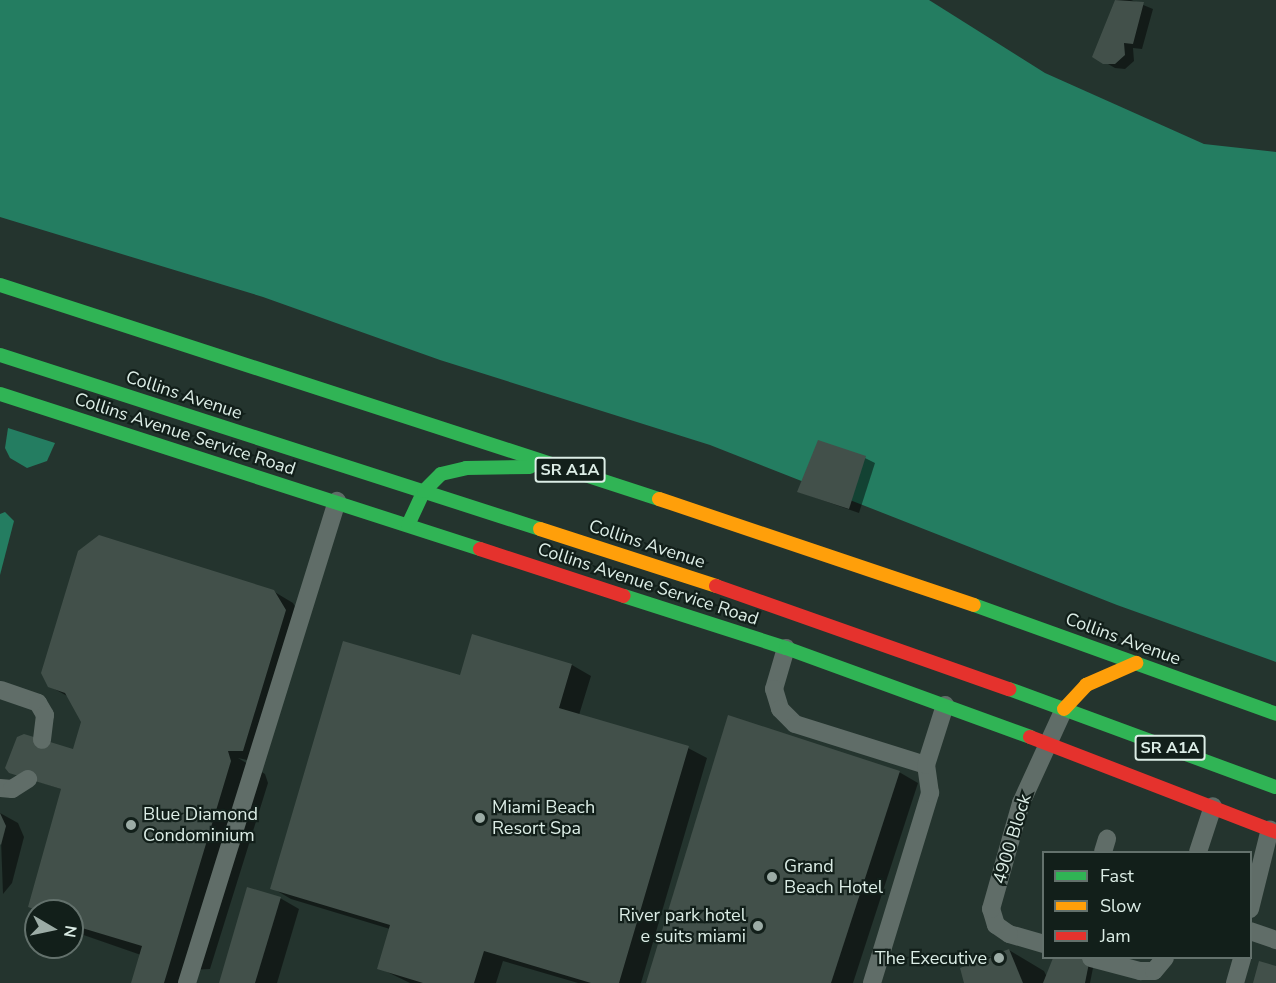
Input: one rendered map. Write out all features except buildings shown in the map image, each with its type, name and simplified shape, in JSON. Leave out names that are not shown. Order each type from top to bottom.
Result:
[{"type":"main road","name":"Collins Avenue","points":[[0,285],[863,566],[1276,714]]},
{"type":"main road","name":"Collins Avenue","points":[[0,356],[830,623],[1276,787]]},
{"type":"main road","name":"Collins Avenue Service Road","points":[[0,394],[337,501],[786,648],[1047,742],[1273,831]]},
{"type":"main road","points":[[408,525],[424,491],[441,474],[453,469],[559,467]]},
{"type":"main road","points":[[1064,709],[1086,685],[1136,663]]},
{"type":"lane","points":[[188,983],[337,501]]},
{"type":"lane","points":[[786,648],[774,688],[780,709],[795,724],[926,765]]},
{"type":"lane","points":[[1,690],[38,703],[45,716],[42,740]]},
{"type":"lane","points":[[872,983],[930,793],[926,765],[945,705]]},
{"type":"lane","name":"4900 Block","points":[[1042,943],[1009,934],[996,925],[991,909],[1022,803],[1047,742],[1064,709]]},
{"type":"lane","points":[[0,788],[12,789],[28,779]]},
{"type":"lane","points":[[1198,851],[1213,806]]},
{"type":"lane","points":[[1252,905],[1273,831]]},
{"type":"lane","points":[[1252,931],[1276,940]]},
{"type":"lane","points":[[1098,959],[1140,971],[1154,971],[1163,959]]},
{"type":"lane","points":[[1235,983],[1241,959]]},
{"type":"shaded area","points":[[0,0],[929,0],[1045,73],[1204,144],[1276,152],[1276,662],[1117,605],[710,445],[440,360],[263,297],[0,217]]},
{"type":"shaded area","points":[[8,428],[55,443],[47,461],[27,468],[10,458],[5,448]]},
{"type":"shaded area","points":[[5,512],[14,521],[0,575],[0,514]]},
{"type":"traffic: fast","points":[[0,285],[659,499]]},
{"type":"traffic: fast","points":[[0,355],[540,529]]},
{"type":"traffic: fast","points":[[0,394],[480,549]]},
{"type":"traffic: fast","points":[[408,525],[424,491],[441,474],[466,468],[530,467]]},
{"type":"traffic: fast","points":[[624,596],[786,648],[1030,737]]},
{"type":"traffic: fast","points":[[974,605],[1276,714]]},
{"type":"traffic: fast","points":[[1009,689],[1276,787]]},
{"type":"traffic: slow","points":[[659,499],[974,605]]},
{"type":"traffic: slow","points":[[540,529],[716,586]]},
{"type":"traffic: slow","points":[[1064,709],[1086,685],[1136,663]]},
{"type":"traffic: jam","points":[[480,549],[624,596]]},
{"type":"traffic: jam","points":[[716,586],[1009,689]]},
{"type":"traffic: jam","points":[[1030,737],[1276,832]]},
{"type":"place","name":"Miami Beach Resort Spa","points":[[480,818]]},
{"type":"place","name":"Blue Diamond Condominium","points":[[131,825]]},
{"type":"place","name":"Grand Beach Hotel","points":[[772,877]]},
{"type":"place","name":"River park hotel e suits miami","points":[[758,926]]},
{"type":"place","name":"The Executive","points":[[999,958]]}]
